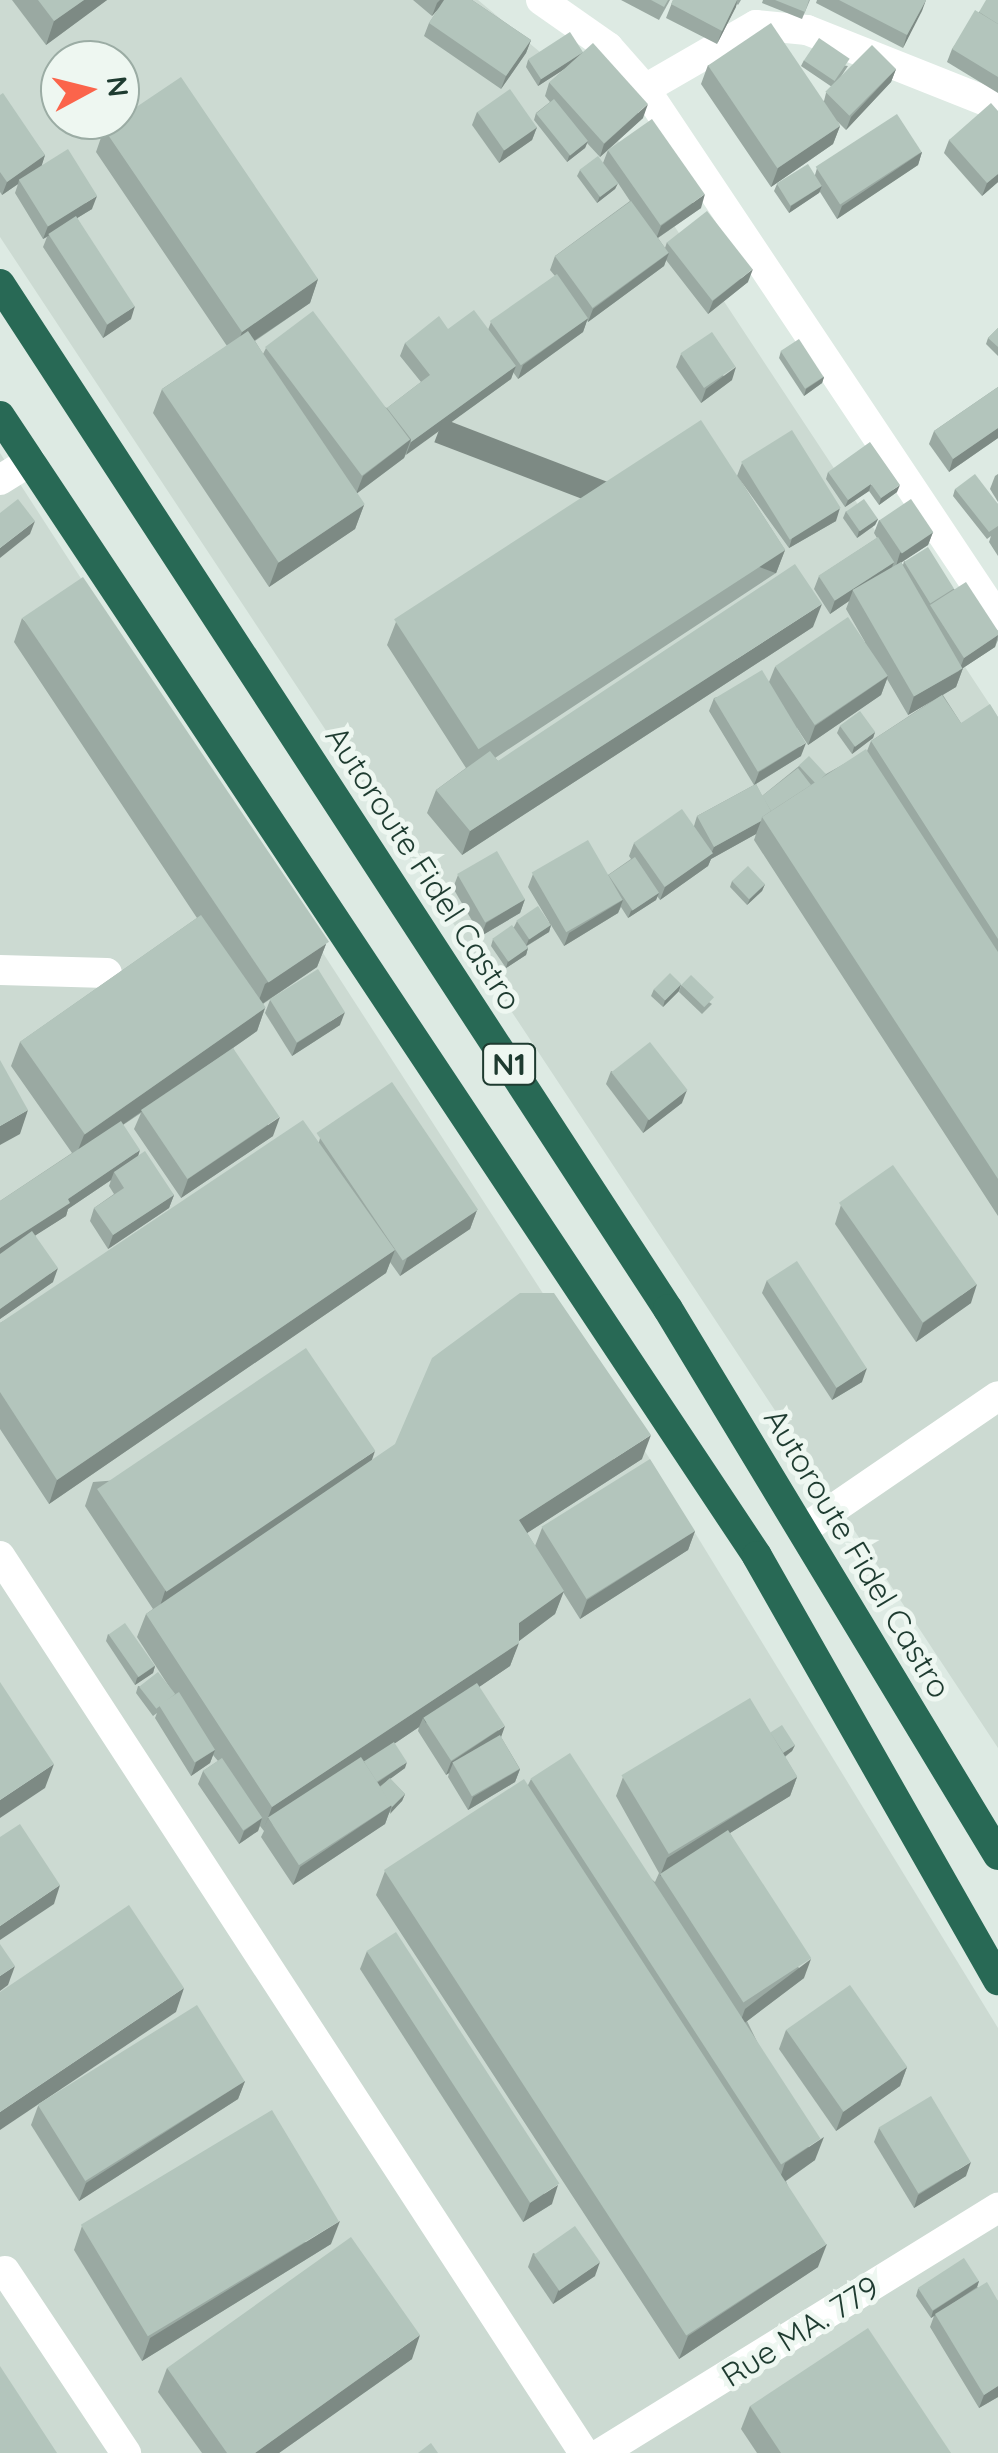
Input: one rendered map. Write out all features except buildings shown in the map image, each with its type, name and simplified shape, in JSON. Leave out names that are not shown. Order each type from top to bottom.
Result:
[{"type":"highway","name":"Autoroute Fidel Castro","points":[[0,284],[646,1276],[804,1528],[998,1855]]},
{"type":"highway","name":"N1","points":[[0,416],[757,1556],[998,1980]]},
{"type":"street","points":[[540,0],[608,47],[646,89],[998,618]]},
{"type":"street","points":[[646,89],[756,26],[807,30],[998,106]]},
{"type":"street","points":[[0,480],[30,460]]},
{"type":"street","points":[[0,970],[107,973]]},
{"type":"street","points":[[804,1528],[998,1396]]},
{"type":"street","points":[[0,1556],[584,2453]]},
{"type":"street","name":"Rue MA. 779","points":[[601,2453],[998,2208]]},
{"type":"street","points":[[5,2271],[126,2453]]},
{"type":"shaded area","points":[[0,0],[478,0],[584,89],[998,717],[998,1748],[0,237]]},
{"type":"shaded area","points":[[0,453],[648,1456],[998,2028],[998,2453],[0,2453]]}]
